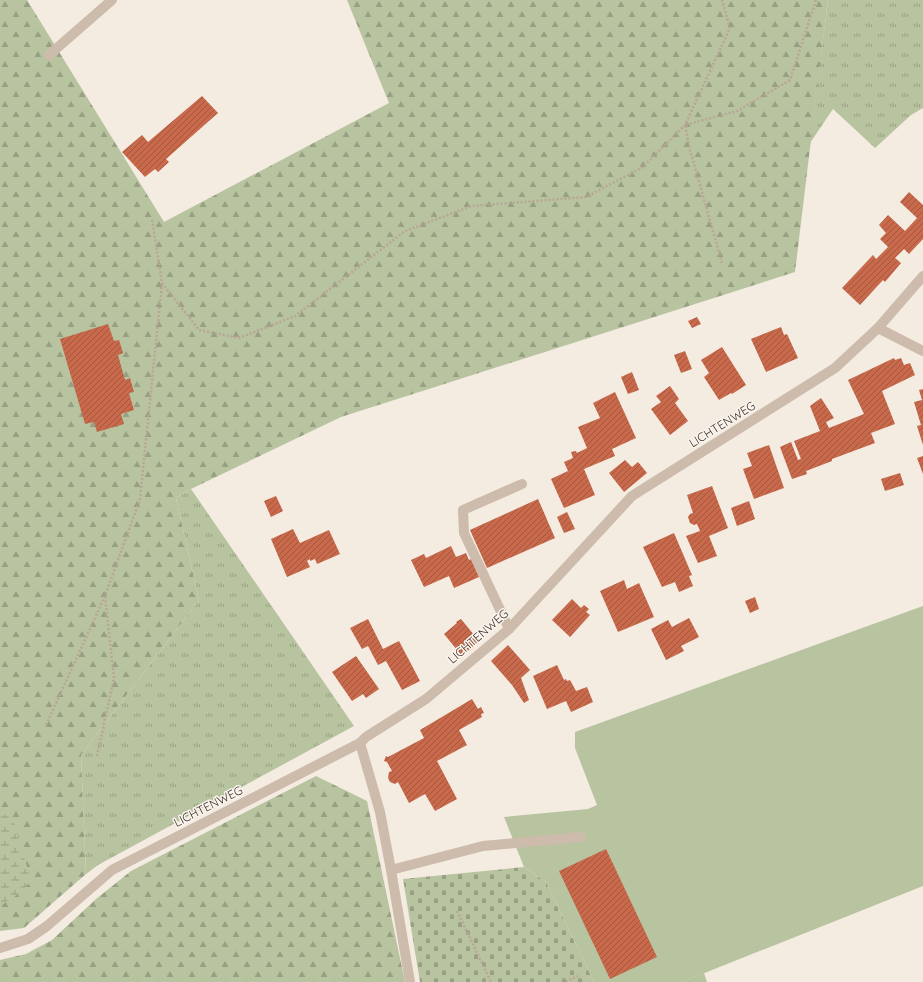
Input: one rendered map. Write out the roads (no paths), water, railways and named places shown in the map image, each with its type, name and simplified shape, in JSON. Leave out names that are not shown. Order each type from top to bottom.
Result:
[{"type":"street","points":[[49,55],[112,0]]},
{"type":"street","name":"LICHTENWEG","points":[[0,948],[28,939],[47,926],[112,870],[360,744],[366,737],[426,698],[509,629],[632,496],[835,368],[878,328],[923,276]]},
{"type":"street","points":[[878,328],[923,351]]},
{"type":"street","points":[[509,629],[464,533],[463,510],[522,484]]},
{"type":"street","points":[[360,744],[380,812],[410,982]]},
{"type":"street","points":[[391,870],[483,846],[581,837]]}]
